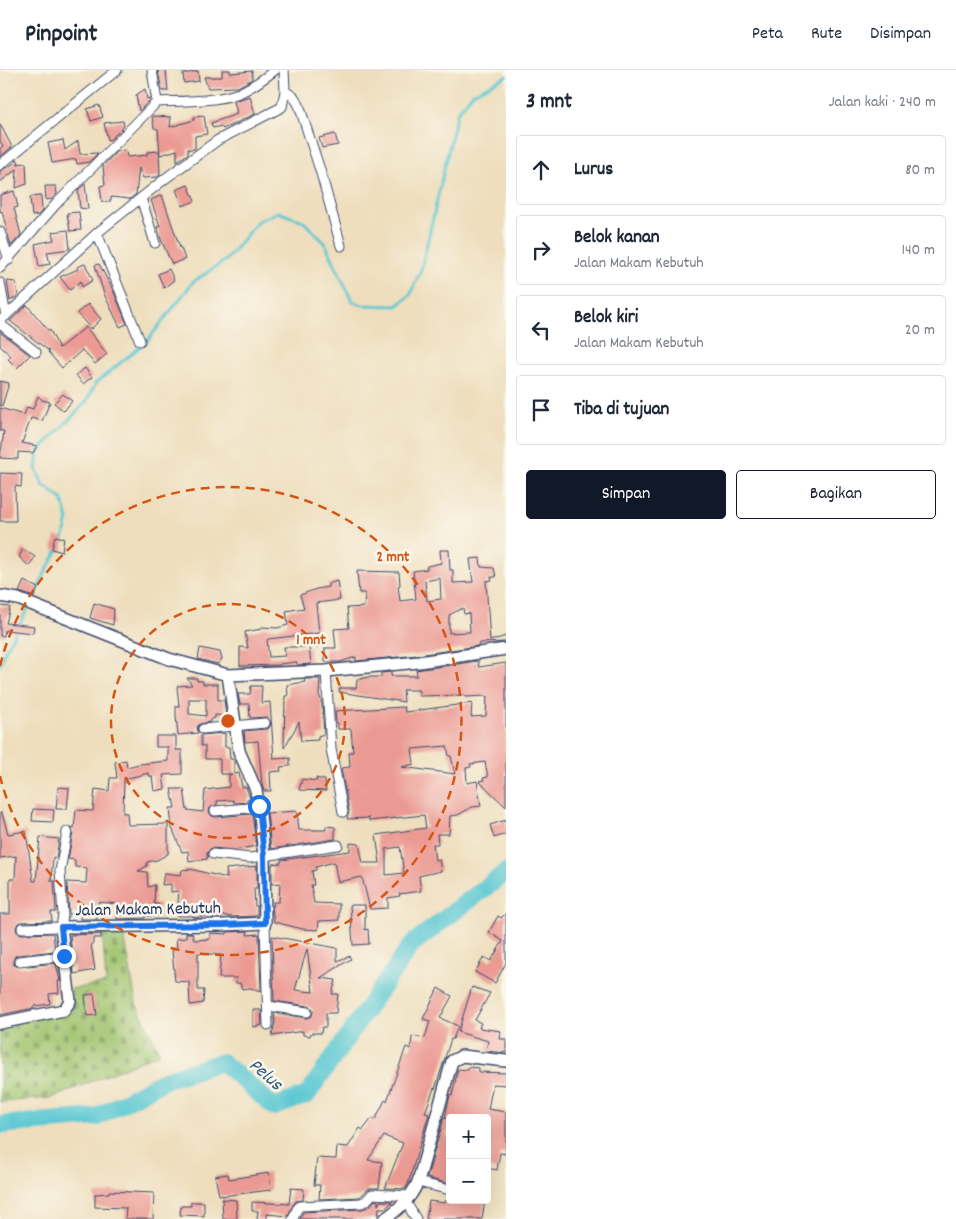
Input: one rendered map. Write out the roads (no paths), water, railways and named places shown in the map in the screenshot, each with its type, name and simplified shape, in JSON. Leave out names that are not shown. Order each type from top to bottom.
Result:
[{"type":"street","points":[[0,165],[117,70]]},
{"type":"street","points":[[152,70],[157,102]]},
{"type":"street","points":[[0,268],[57,203],[157,102],[215,98],[238,94],[275,70]]},
{"type":"street","points":[[2,320],[97,233],[141,198],[218,140],[282,107],[285,91],[284,70]]},
{"type":"street","points":[[285,91],[294,97],[299,105],[321,173],[341,246]]},
{"type":"street","points":[[141,198],[155,243]]},
{"type":"street","points":[[0,232],[9,260]]},
{"type":"street","points":[[97,233],[140,341]]},
{"type":"street","points":[[0,283],[2,320],[36,352]]},
{"type":"street","points":[[0,596],[18,599],[45,609],[112,638],[169,659],[228,675],[326,671],[419,662],[506,649]]},
{"type":"street","points":[[326,671],[331,749],[343,812]]},
{"type":"street","points":[[228,675],[239,751],[256,790],[259,806],[264,856],[268,1025]]},
{"type":"street","points":[[203,729],[266,723]]},
{"type":"street","points":[[215,811],[259,806]]},
{"type":"street","points":[[22,928],[61,927],[60,871],[66,832]]},
{"type":"street","points":[[213,854],[250,858],[338,845]]},
{"type":"street","name":"Jalan Makam Kebutuh","points":[[0,1023],[64,1010],[70,1001],[61,927],[265,923]]},
{"type":"street","points":[[19,961],[64,956]]},
{"type":"street","points":[[268,1006],[307,1012]]},
{"type":"street","points":[[385,1219],[408,1199],[418,1182],[452,1061],[462,1056],[506,1061]]},
{"type":"street","points":[[418,1182],[446,1189]]},
{"type":"street","points":[[293,1219],[297,1208],[300,1206],[362,1203],[372,1194],[408,1199]]},
{"type":"street","points":[[408,1199],[416,1219]]},
{"type":"waterway","points":[[63,540],[68,519],[62,499],[43,485],[36,469],[38,452],[86,402],[96,383],[148,340],[193,282],[226,260],[258,221],[278,212],[303,221],[325,243],[352,301],[362,305],[397,306],[410,295],[421,270],[457,113],[473,93],[506,76]]},
{"type":"waterway","points":[[0,665],[4,653],[59,548]]},
{"type":"waterway","name":"Pelus","points":[[0,1125],[97,1117],[167,1079],[222,1062],[274,1107],[307,1095],[412,944],[506,872]]}]
